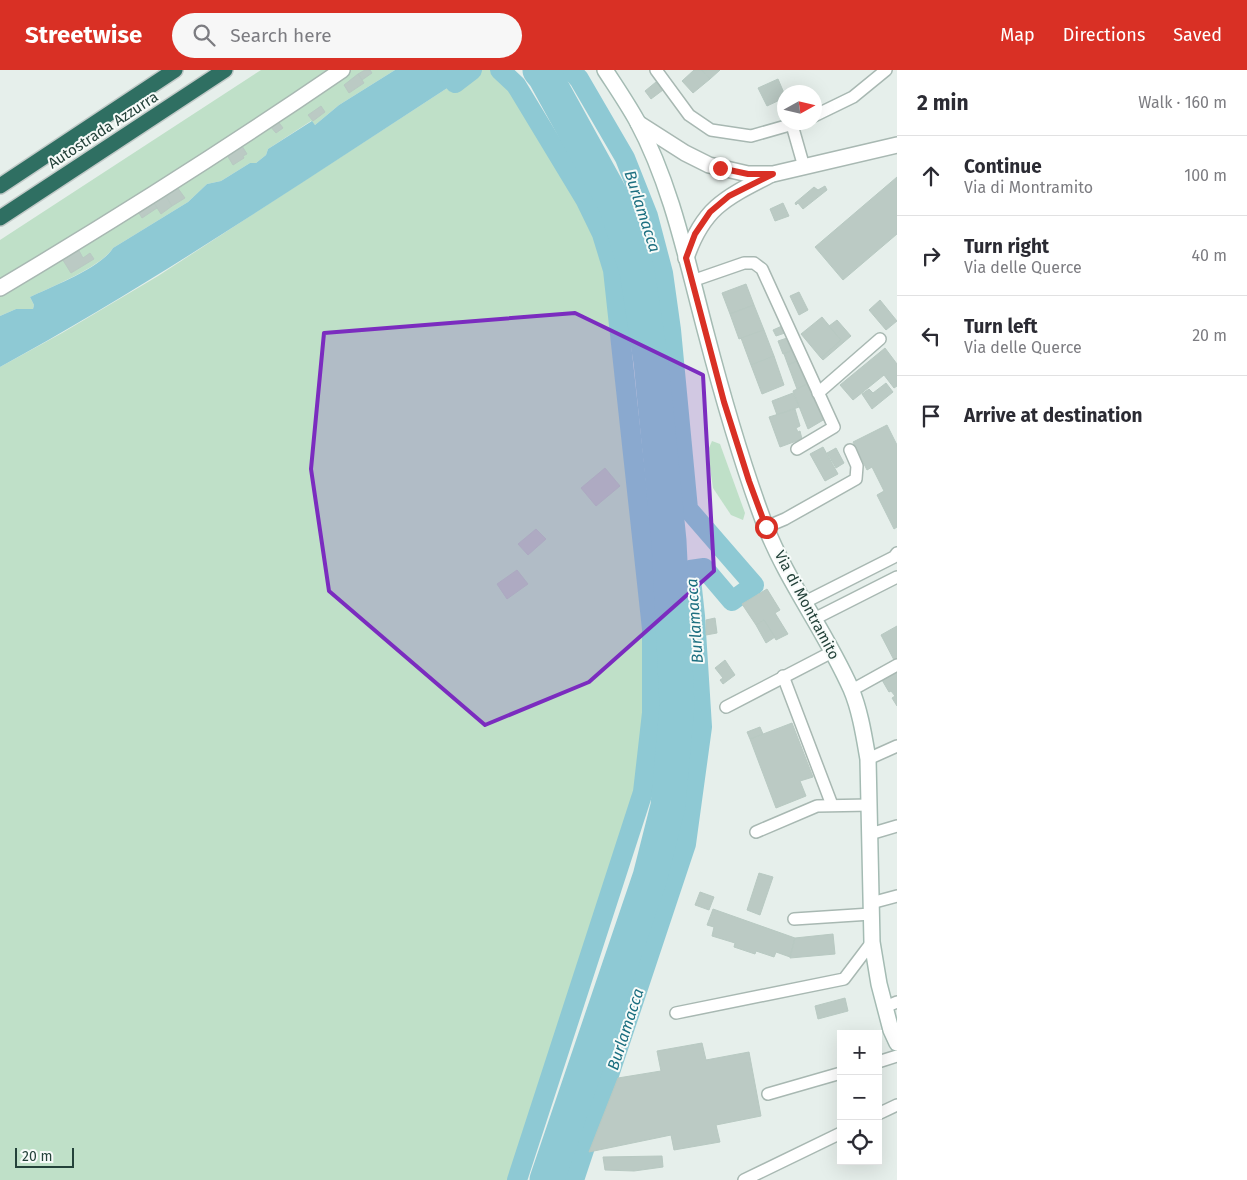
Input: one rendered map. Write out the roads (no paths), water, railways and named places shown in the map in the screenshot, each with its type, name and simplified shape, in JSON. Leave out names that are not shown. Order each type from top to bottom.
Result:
[{"type":"highway","name":"Autostrada Azzurra","points":[[0,186],[175,70]]},
{"type":"highway","name":"Autostrada Azzurra","points":[[0,218],[225,70]]},
{"type":"main road","points":[[0,288],[88,236],[275,116],[342,70]]},
{"type":"main road","name":"Via di Montramito","points":[[605,70],[638,123],[660,177],[686,258],[724,402],[766,527],[781,559],[852,690],[868,758],[872,942],[875,964],[891,1005],[897,1043]]},
{"type":"main road","points":[[638,123],[685,153],[710,165],[748,174],[773,174],[897,145]]},
{"type":"main road","points":[[686,258],[695,234],[710,212],[729,196],[773,174]]},
{"type":"lane","points":[[656,70],[689,115],[711,130],[752,136],[777,129]]},
{"type":"lane","points":[[822,112],[853,97],[886,70]]},
{"type":"lane","points":[[797,130],[804,167]]},
{"type":"lane","points":[[692,281],[744,263],[754,263],[762,269],[834,427],[797,449]]},
{"type":"lane","points":[[818,393],[880,339]]},
{"type":"lane","points":[[766,527],[785,519],[856,479],[857,466],[850,450]]},
{"type":"lane","points":[[805,602],[894,557],[897,553]]},
{"type":"lane","points":[[814,619],[897,577]]},
{"type":"lane","points":[[726,707],[832,652]]},
{"type":"lane","points":[[852,690],[897,665]]},
{"type":"lane","points":[[783,676],[832,805]]},
{"type":"lane","points":[[868,758],[897,746]]},
{"type":"lane","points":[[756,832],[817,806],[870,805]]},
{"type":"lane","points":[[870,834],[897,826]]},
{"type":"lane","points":[[794,919],[871,908],[897,896]]},
{"type":"lane","points":[[676,1013],[844,979],[872,942]]},
{"type":"lane","points":[[882,1061],[897,1056]]},
{"type":"lane","points":[[768,1094],[837,1074]]},
{"type":"lane","points":[[882,1112],[897,1105]]},
{"type":"lane","points":[[744,1180],[837,1135]]},
{"type":"water","points":[[395,70],[447,70],[455,83],[173,265],[0,367],[0,316],[16,309],[33,309],[34,305],[30,297],[87,270],[98,263],[113,248],[188,202],[207,184],[221,181],[250,163],[256,163],[266,155],[268,149],[312,121],[315,125],[339,105]]},
{"type":"waterway","name":"Burlamacca","points":[[447,70],[455,83],[472,70]]},
{"type":"waterway","name":"Burlamacca","points":[[500,70],[516,85],[585,199],[602,234],[613,270],[652,629],[652,713],[643,792],[517,1180]]},
{"type":"waterway","name":"Burlamacca","points":[[540,70],[616,205],[637,271],[651,362],[669,541],[677,706],[668,806],[650,877],[547,1180]]},
{"type":"waterway","name":"Burlamacca","points":[[571,70],[579,79],[625,158],[648,216],[663,273],[671,330],[688,509],[754,585],[732,601],[704,568],[690,570],[702,727],[686,844],[574,1180]]}]
